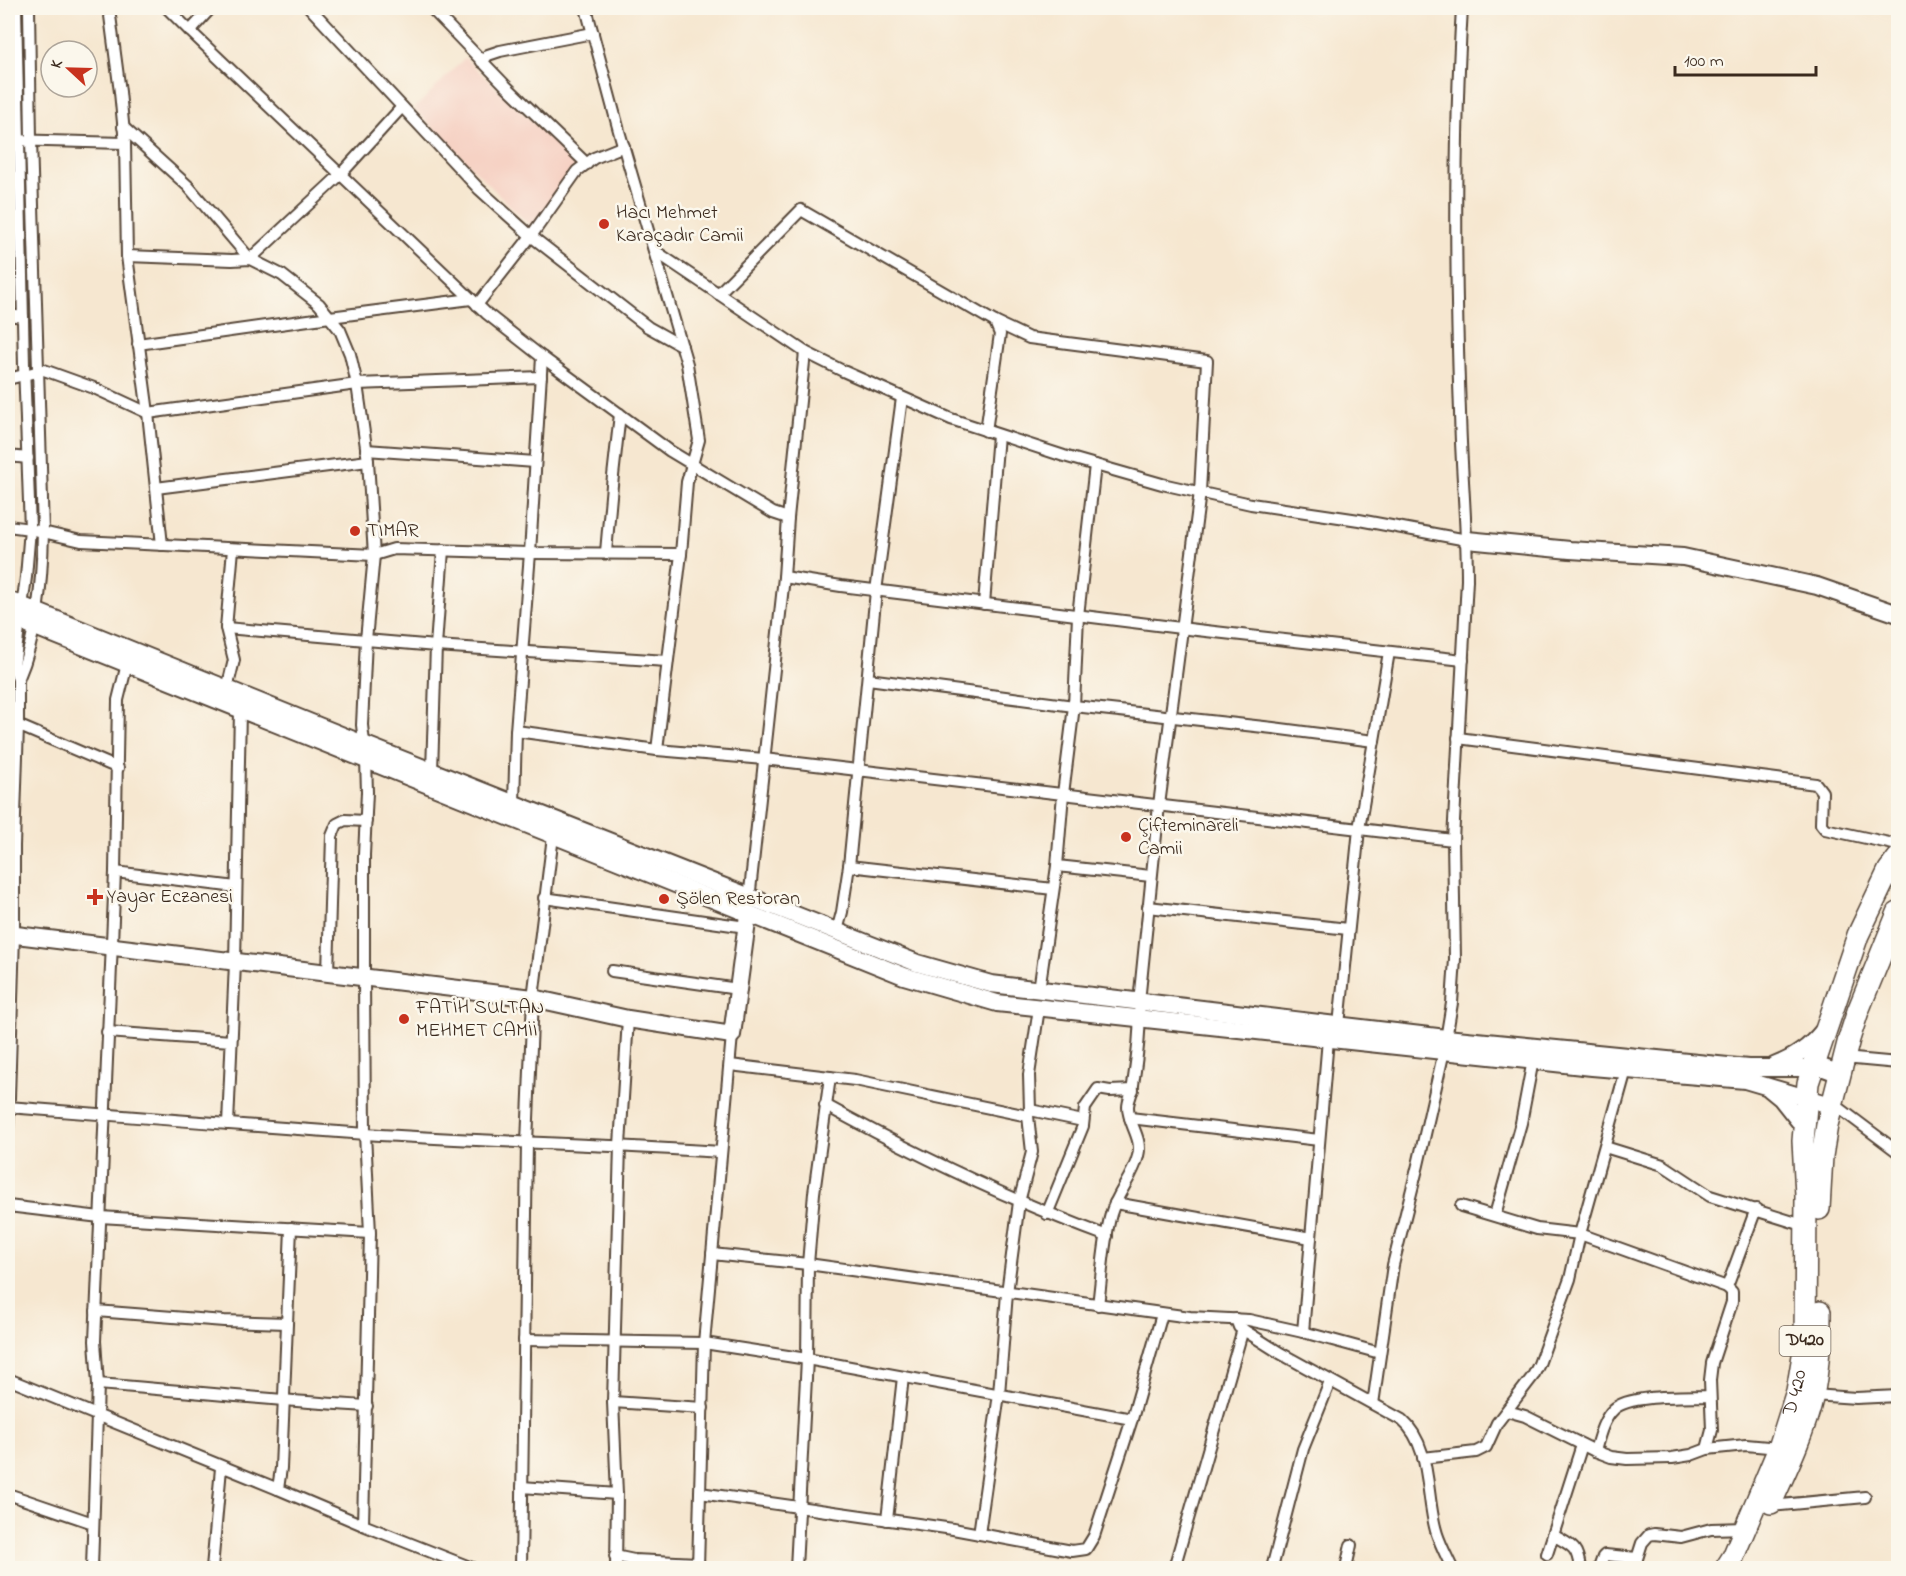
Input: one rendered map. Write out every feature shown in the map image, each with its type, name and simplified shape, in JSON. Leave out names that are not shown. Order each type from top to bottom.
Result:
[{"type":"highway","name":"D420","points":[[1806,1098],[1808,1083],[1858,935],[1889,870],[1899,858]]},
{"type":"highway","name":"D420","points":[[1742,1569],[1795,1449],[1813,1395],[1820,1348],[1820,1189],[1827,1125],[1858,1011],[1899,913]]},
{"type":"highway","name":"D 420","points":[[1726,1569],[1779,1448],[1797,1391],[1805,1344],[1804,1127],[1806,1098]]},
{"type":"main road","points":[[1467,540],[1570,550],[1683,557],[1817,586],[1899,614]]},
{"type":"main road","points":[[21,614],[127,664],[240,710],[365,752],[432,771],[918,963],[991,984],[1040,990],[1140,1010],[1328,1039],[1445,1044],[1748,1068],[1824,1068],[1835,1072],[1842,1067]]},
{"type":"main road","points":[[21,614],[227,689],[747,921],[904,976],[997,1004],[1039,1008],[1140,1010],[1338,1025],[1533,1060],[1745,1080],[1823,1103],[1834,1104]]},
{"type":"main road","points":[[11,935],[532,998],[628,1020],[732,1035],[747,921]]},
{"type":"main road","points":[[1769,1068],[1793,1059],[1812,1045],[1828,1026]]},
{"type":"main road","points":[[1765,1085],[1781,1098],[1804,1127]]},
{"type":"street","points":[[16,8],[13,49],[26,140],[42,532],[42,578],[21,614]]},
{"type":"street","points":[[8,1130],[11,845],[18,726],[18,680],[14,666],[30,529],[23,317],[29,8]]},
{"type":"street","points":[[109,8],[123,127],[127,256],[148,413],[162,545]]},
{"type":"street","points":[[167,8],[474,302],[542,357],[670,451],[773,513],[788,518]]},
{"type":"street","points":[[190,32],[211,8]]},
{"type":"street","points":[[309,8],[478,189],[531,236],[648,327],[682,346]]},
{"type":"street","points":[[431,8],[482,62],[587,164]]},
{"type":"street","points":[[586,8],[687,364],[699,440],[687,482],[681,554],[657,750]]},
{"type":"street","points":[[1373,1404],[1394,1265],[1445,1044],[1452,1003],[1455,959],[1453,840],[1467,580],[1460,413],[1456,201],[1462,8]]},
{"type":"street","points":[[482,62],[488,56],[500,51],[593,33]]},
{"type":"street","points":[[127,256],[250,259],[340,175],[402,107]]},
{"type":"street","points":[[123,127],[188,186],[250,259],[282,274],[330,316],[340,330],[350,354],[357,384],[367,456],[374,555],[366,640],[362,724],[365,752],[366,821],[365,1134],[370,1233],[363,1525]]},
{"type":"street","points":[[8,140],[124,143]]},
{"type":"street","points":[[138,344],[330,316],[474,302],[531,236],[577,171],[594,158],[624,146]]},
{"type":"street","points":[[718,294],[801,210],[995,322],[1029,338],[1207,361],[1200,492],[1158,805],[1133,1090],[1128,1106],[1130,1118],[1137,1132],[1139,1155],[1115,1203],[1107,1236],[1098,1305]]},
{"type":"street","points":[[656,251],[805,352],[951,419],[1095,465],[1251,504],[1359,520],[1467,540]]},
{"type":"street","points":[[8,315],[23,317]]},
{"type":"street","points":[[986,431],[1000,334],[995,322]]},
{"type":"street","points":[[544,898],[747,921],[784,577],[805,352]]},
{"type":"street","points":[[514,804],[516,731],[542,357]]},
{"type":"street","points":[[8,379],[44,370],[93,388],[148,413],[357,384],[541,377]]},
{"type":"street","points":[[837,932],[849,866],[876,591],[903,398]]},
{"type":"street","points":[[606,552],[620,414]]},
{"type":"street","points":[[984,604],[998,435]]},
{"type":"street","points":[[8,456],[28,458]]},
{"type":"street","points":[[156,488],[367,456],[535,462]]},
{"type":"street","points":[[1040,990],[1074,706],[1078,616],[1095,465]]},
{"type":"street","points":[[8,526],[81,541],[374,555],[394,549],[681,554]]},
{"type":"street","points":[[227,689],[234,660],[226,628],[233,549]]},
{"type":"street","points":[[432,771],[436,646],[443,550]]},
{"type":"street","points":[[784,577],[1078,616],[1463,660]]},
{"type":"street","points":[[226,628],[436,646],[667,662]]},
{"type":"street","points":[[1338,1025],[1359,829],[1389,652]]},
{"type":"street","points":[[92,1569],[98,1384],[95,1341],[114,872],[118,700],[127,664]]},
{"type":"street","points":[[868,679],[1171,718],[1374,741]]},
{"type":"street","points":[[228,1124],[240,710]]},
{"type":"street","points":[[8,721],[117,768]]},
{"type":"street","points":[[516,731],[657,750],[764,759],[1453,840]]},
{"type":"street","points":[[1458,738],[1816,784],[1822,792],[1821,824],[1825,829],[1899,845]]},
{"type":"street","points":[[328,973],[332,836],[337,824],[345,820],[366,821]]},
{"type":"street","points":[[521,1569],[527,1143],[532,998],[553,836]]},
{"type":"street","points":[[849,866],[1053,889]]},
{"type":"street","points":[[1056,866],[1151,876]]},
{"type":"street","points":[[114,872],[236,887]]},
{"type":"street","points":[[1148,907],[1348,929]]},
{"type":"street","points":[[612,971],[738,989]]},
{"type":"street","points":[[979,1534],[999,1394],[1019,1202],[1032,1152],[1029,1076],[1039,1008]]},
{"type":"street","points":[[616,1569],[617,1494],[614,1402],[620,1145],[628,1020]]},
{"type":"street","points":[[107,1032],[231,1041]]},
{"type":"street","points":[[615,1556],[698,1566],[704,1343],[732,1035]]},
{"type":"street","points":[[1303,1332],[1328,1039]]},
{"type":"street","points":[[1495,1215],[1521,1123],[1533,1060]]},
{"type":"street","points":[[1842,1067],[1899,1064]]},
{"type":"street","points":[[730,1065],[855,1080],[1083,1121]]},
{"type":"street","points":[[1423,1458],[1482,1450],[1489,1442],[1492,1430],[1533,1376],[1570,1279],[1580,1234],[1626,1070]]},
{"type":"street","points":[[796,1569],[807,1359],[808,1264],[814,1193],[830,1077]]},
{"type":"street","points":[[1047,1214],[1083,1121],[1085,1108],[1098,1089],[1133,1090]]},
{"type":"street","points":[[1834,1104],[1899,1152]]},
{"type":"street","points":[[825,1105],[872,1131],[1019,1202],[1107,1236]]},
{"type":"street","points":[[8,1107],[365,1134],[527,1143],[620,1145],[721,1152]]},
{"type":"street","points":[[1130,1118],[1319,1140]]},
{"type":"street","points":[[1605,1147],[1663,1165],[1710,1196],[1806,1226]]},
{"type":"street","points":[[1115,1203],[1311,1238]]},
{"type":"street","points":[[8,1206],[99,1217],[370,1233]]},
{"type":"street","points":[[1461,1206],[1537,1228],[1580,1234],[1728,1287],[1732,1292],[1731,1302],[1712,1363],[1710,1380],[1712,1430],[1707,1449]]},
{"type":"street","points":[[1728,1287],[1756,1209]]},
{"type":"street","points":[[278,1490],[281,1468],[291,1228]]},
{"type":"street","points":[[712,1254],[808,1264],[1162,1314],[1236,1319],[1303,1332],[1380,1353]]},
{"type":"street","points":[[96,1311],[224,1321],[287,1323]]},
{"type":"street","points":[[700,1493],[979,1534],[1072,1551],[1086,1549],[1094,1536],[1132,1419],[1162,1314]]},
{"type":"street","points":[[1236,1319],[1237,1324],[1243,1329],[1330,1382],[1409,1426],[1420,1444],[1437,1534],[1452,1569]]},
{"type":"street","points":[[1173,1569],[1243,1329]]},
{"type":"street","points":[[524,1340],[704,1343],[807,1359],[1132,1419]]},
{"type":"street","points":[[886,1520],[903,1377]]},
{"type":"street","points":[[8,1379],[96,1417],[472,1569]]},
{"type":"street","points":[[1272,1569],[1304,1449],[1330,1382]]},
{"type":"street","points":[[98,1384],[367,1406]]},
{"type":"street","points":[[1813,1395],[1857,1398],[1899,1396]]},
{"type":"street","points":[[1595,1451],[1608,1416],[1622,1403],[1634,1399],[1710,1396]]},
{"type":"street","points":[[614,1402],[703,1408]]},
{"type":"street","points":[[1507,1411],[1525,1416],[1611,1457],[1672,1458],[1691,1455],[1707,1449],[1746,1445],[1779,1448]]},
{"type":"street","points":[[1547,1554],[1581,1444]]},
{"type":"street","points":[[212,1569],[222,1468]]},
{"type":"street","points":[[522,1487],[617,1494]]},
{"type":"street","points":[[8,1494],[93,1523]]},
{"type":"street","points":[[1770,1506],[1865,1497]]},
{"type":"street","points":[[1599,1569],[1600,1561],[1605,1555],[1636,1563],[1642,1543],[1649,1535],[1682,1537],[1711,1529],[1745,1528]]},
{"type":"street","points":[[1553,1535],[1574,1547],[1580,1569]]},
{"type":"street","points":[[1347,1569],[1351,1545]]},
{"type":"shaded area","points":[[465,58],[575,162],[574,169],[535,225],[528,224],[414,109]]},
{"type":"place","name":"Hacı Mehmet Karaçadır Camii","points":[[604,224]]},
{"type":"place","name":"TIMAR","points":[[355,531]]},
{"type":"place","name":"Çifteminareli Camii","points":[[1126,837]]},
{"type":"place","name":"Yayar Eczanesi","points":[[95,897]]},
{"type":"place","name":"Şölen Restoran","points":[[664,899]]},
{"type":"place","name":"FATİH SULTAN MEHMET CAMİİ","points":[[404,1019]]}]
